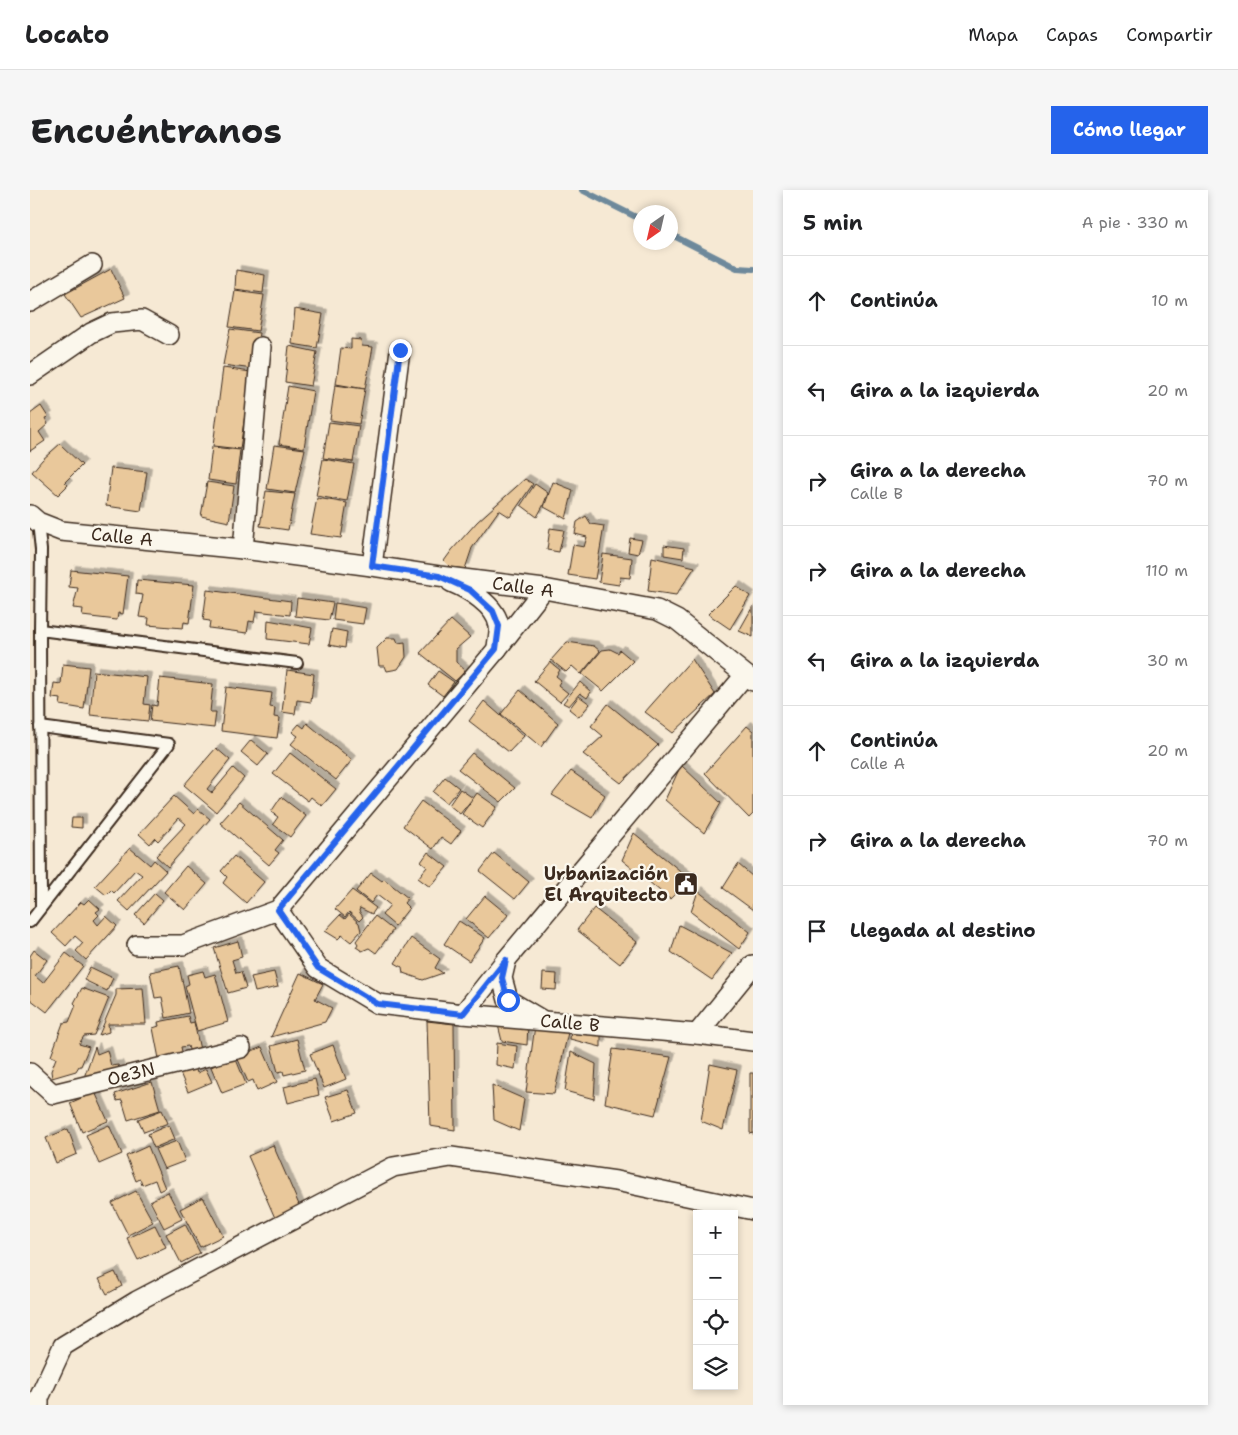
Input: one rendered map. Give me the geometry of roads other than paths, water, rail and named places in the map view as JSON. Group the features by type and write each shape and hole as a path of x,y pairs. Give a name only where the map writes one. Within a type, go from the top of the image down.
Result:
{"street":[{"path":"30,302 92,265"},
{"path":"30,375 91,333 112,323 142,320 169,335"},
{"path":"242,549 261,347"},
{"path":"372,566 400,350"},
{"name":"Calle A","path":"34,519 61,531 242,549 372,566 544,589 657,610 677,620 749,678"},
{"path":"439,576 470,590 493,611 499,626 496,649"},
{"path":"137,946 184,945 278,910 544,589"},
{"path":"463,1014 506,960 749,678"},
{"name":"Calle B","path":"278,910 318,968 378,1004 463,1014 697,1034 753,1041"},
{"path":"506,960 502,978 508,1000 544,1021"},
{"path":"697,1034 753,965"},
{"name":"Oe3N","path":"30,1072 53,1094 240,1048"},
{"path":"39,1405 39,1398 63,1346 137,1301 393,1167 451,1157 616,1181 753,1210"}],"lane":[{"path":"34,519 41,550 41,906"},
{"path":"40,630 297,663"},
{"path":"30,922 169,744 40,727"}],"waterway":[{"path":"582,190 633,216"},
{"path":"678,238 737,268 753,269"}],"place":[{"name":"Urbanización El Arquitecto","path":"686,884"}]}
